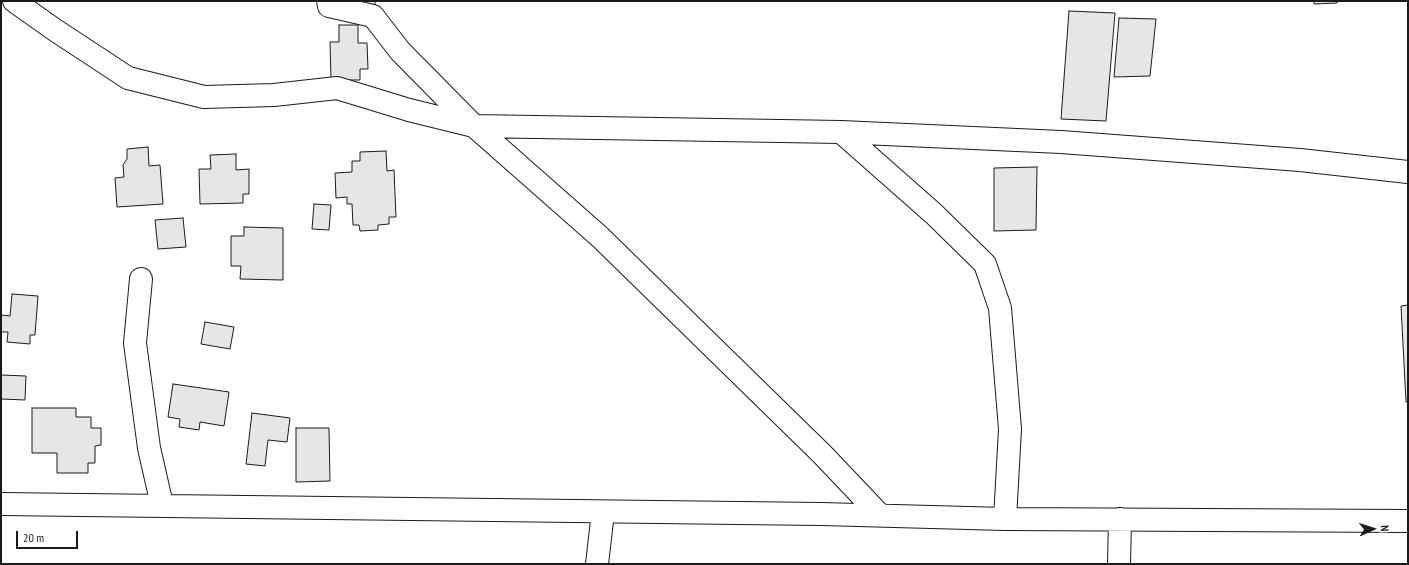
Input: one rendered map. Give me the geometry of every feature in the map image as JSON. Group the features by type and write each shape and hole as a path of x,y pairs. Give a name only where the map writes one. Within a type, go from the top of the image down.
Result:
{"street":[{"path":"14,1 128,78 204,97 274,95 337,88 409,110 474,126 841,132 1061,142 1300,160 1408,172"},
{"path":"328,1 329,6 372,16 400,50 474,126 600,237 822,454 880,514"},
{"path":"841,132 934,214 985,264 1000,308 1010,429 1005,518"},
{"path":"141,279 135,343 149,448 162,505"},
{"path":"1,504 880,514 1005,518 1408,521"},
{"path":"597,564 603,512"},
{"path":"1119,564 1120,519"}],"building":[{"path":"351,1 375,1 375,5"},
{"path":"1314,1 1338,1 1337,3 1314,4"},
{"path":"1069,11 1115,13 1106,121 1061,119"},
{"path":"1119,18 1156,19 1150,76 1114,77"},
{"path":"339,25 358,25 358,43 367,43 368,69 360,69 360,80 331,80 330,42 339,42"},
{"path":"148,147 149,166 160,165 163,204 117,207 115,178 124,177 123,165 127,159 127,149"},
{"path":"386,151 387,171 394,170 396,217 389,217 389,224 378,225 378,230 360,231 359,225 353,225 352,204 347,204 347,197 336,198 335,173 352,172 352,161 360,161 360,152"},
{"path":"236,154 236,170 249,169 249,194 243,194 243,203 200,204 199,169 211,169 210,155"},
{"path":"1037,167 1036,230 994,231 994,168"},
{"path":"314,204 331,205 329,230 312,229"},
{"path":"183,218 186,247 158,249 155,220"},
{"path":"244,227 283,228 283,280 240,279 241,266 231,266 231,236 244,236"},
{"path":"12,294 38,296 35,335 30,335 30,344 7,342 8,332 1,332 1,315 10,316"},
{"path":"1408,305 1408,402 1406,402 1401,306"},
{"path":"205,322 234,327 230,349 201,344"},
{"path":"1,375 26,376 25,400 1,399"},
{"path":"173,384 229,392 224,426 200,422 199,430 179,427 180,419 168,417"},
{"path":"32,408 76,408 76,417 91,417 91,428 101,428 101,445 95,446 95,463 88,463 88,473 57,473 57,453 32,453"},
{"path":"252,413 290,418 287,442 268,440 265,466 246,464"},
{"path":"296,428 329,428 330,481 296,482"}]}
